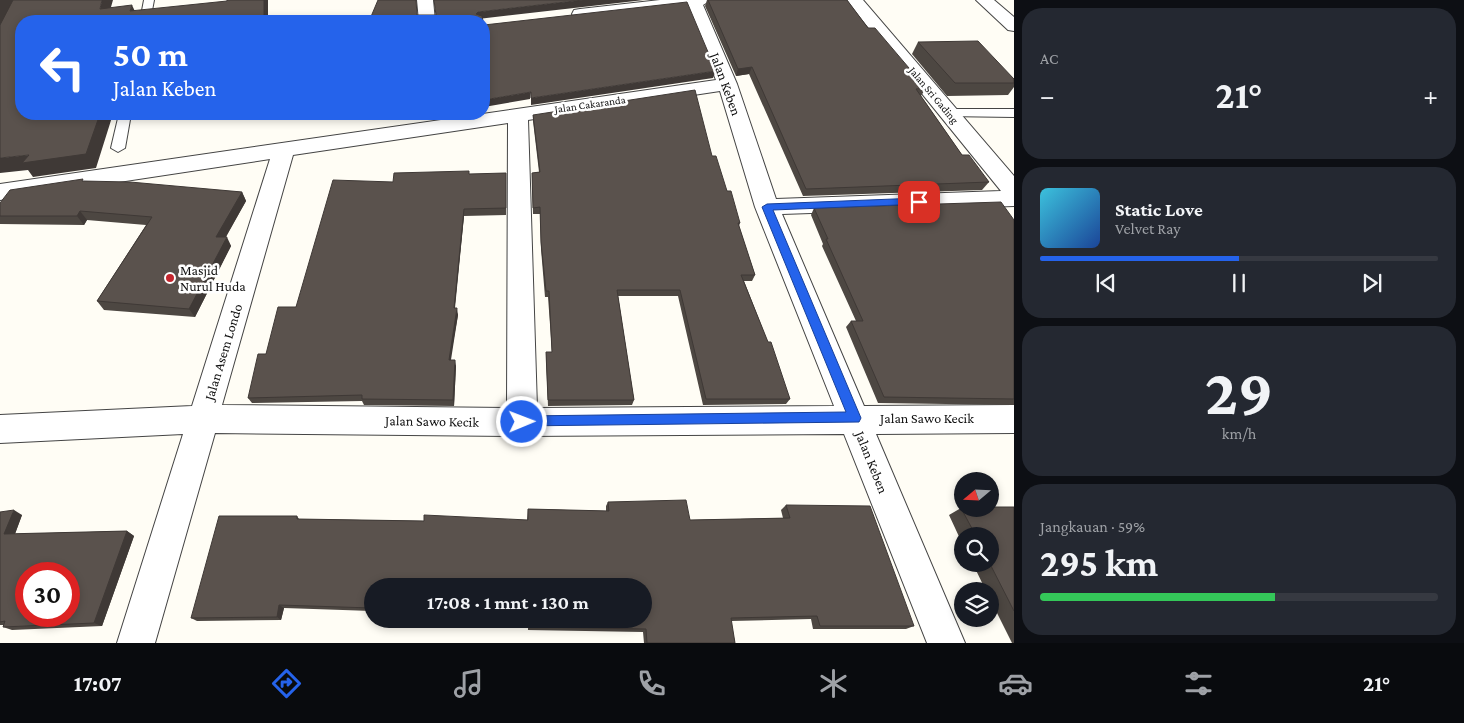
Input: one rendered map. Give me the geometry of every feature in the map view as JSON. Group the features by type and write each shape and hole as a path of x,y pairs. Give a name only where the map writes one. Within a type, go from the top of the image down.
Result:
{"street":[{"path":"425,0 426,15"},
{"path":"560,16 697,0"},
{"name":"Jalan Keben","path":"697,0 727,84 767,207 946,643"},
{"name":"Jalan Sri Gading","path":"854,0 1014,190"},
{"path":"984,0 1014,26"},
{"name":"Jalan Cakaranda","path":"490,117 518,115 727,84"},
{"path":"518,115 522,422"},
{"path":"0,192 284,148 445,120"},
{"name":"Jalan Asem Londo","path":"136,643 284,148"},
{"path":"767,207 1014,198"},
{"name":"Jalan Sawo Kecik","path":"0,429 203,418 522,422 855,418 1014,419"}],"lane":[{"path":"146,15 149,0"},
{"path":"949,113 1014,113"},
{"path":"118,148 125,120"}],"building":[{"path":"13,0 102,0 100,9 132,5 130,11 227,0 264,0 264,15 15,15 15,120 98,120 86,154 22,163 29,155 0,158 0,25"},
{"path":"378,0 416,0 417,15 372,15"},
{"path":"434,0 583,0 478,12 476,14 479,15 436,15"},
{"path":"708,0 847,0 868,28 875,28 926,88 916,89 962,155 969,155 989,182 806,189 752,67 738,69"},
{"path":"687,2 716,71 531,98 531,92 490,99 490,24"},
{"path":"978,41 1014,79 1014,83 955,83 918,42"},
{"path":"695,90 712,156 716,156 727,191 731,191 740,223 738,223 755,275 741,275 768,342 771,342 790,399 706,399 680,290 617,290 634,400 548,400 546,352 552,352 549,291 546,291 540,207 533,208 532,173 540,172 533,115"},
{"path":"469,171 469,174 506,173 506,208 464,209 454,308 457,308 449,360 455,360 453,400 362,399 362,395 248,398 258,354 266,354 278,307 296,307 333,180 393,182 394,173"},
{"path":"83,179 82,181 130,182 242,192 216,237 227,237 189,309 97,301 152,217 80,211 77,216 0,216 0,203 10,190"},
{"path":"1001,202 1014,220 1014,399 884,397 851,321 863,321 814,208"},
{"path":"686,500 690,520 790,518 786,505 870,506 914,626 820,626 817,616 731,618 735,643 647,643 646,629 588,628 652,628 652,578 364,578 364,608 279,605 277,617 191,618 219,516 297,516 297,519 424,521 424,515 528,520 528,509 609,511 608,502"},
{"path":"999,507 1014,507 1014,611 994,572 999,572 999,527 971,527 966,518 999,518"},
{"path":"14,510 4,534 127,531 94,623 80,624 80,562 15,562 15,626 3,627 5,621 0,622 0,512"}],"place":[{"name":"Masjid Nurul Huda","path":"170,278"}],"route":[{"path":"522,422 855,418 767,207 919,202"}]}
